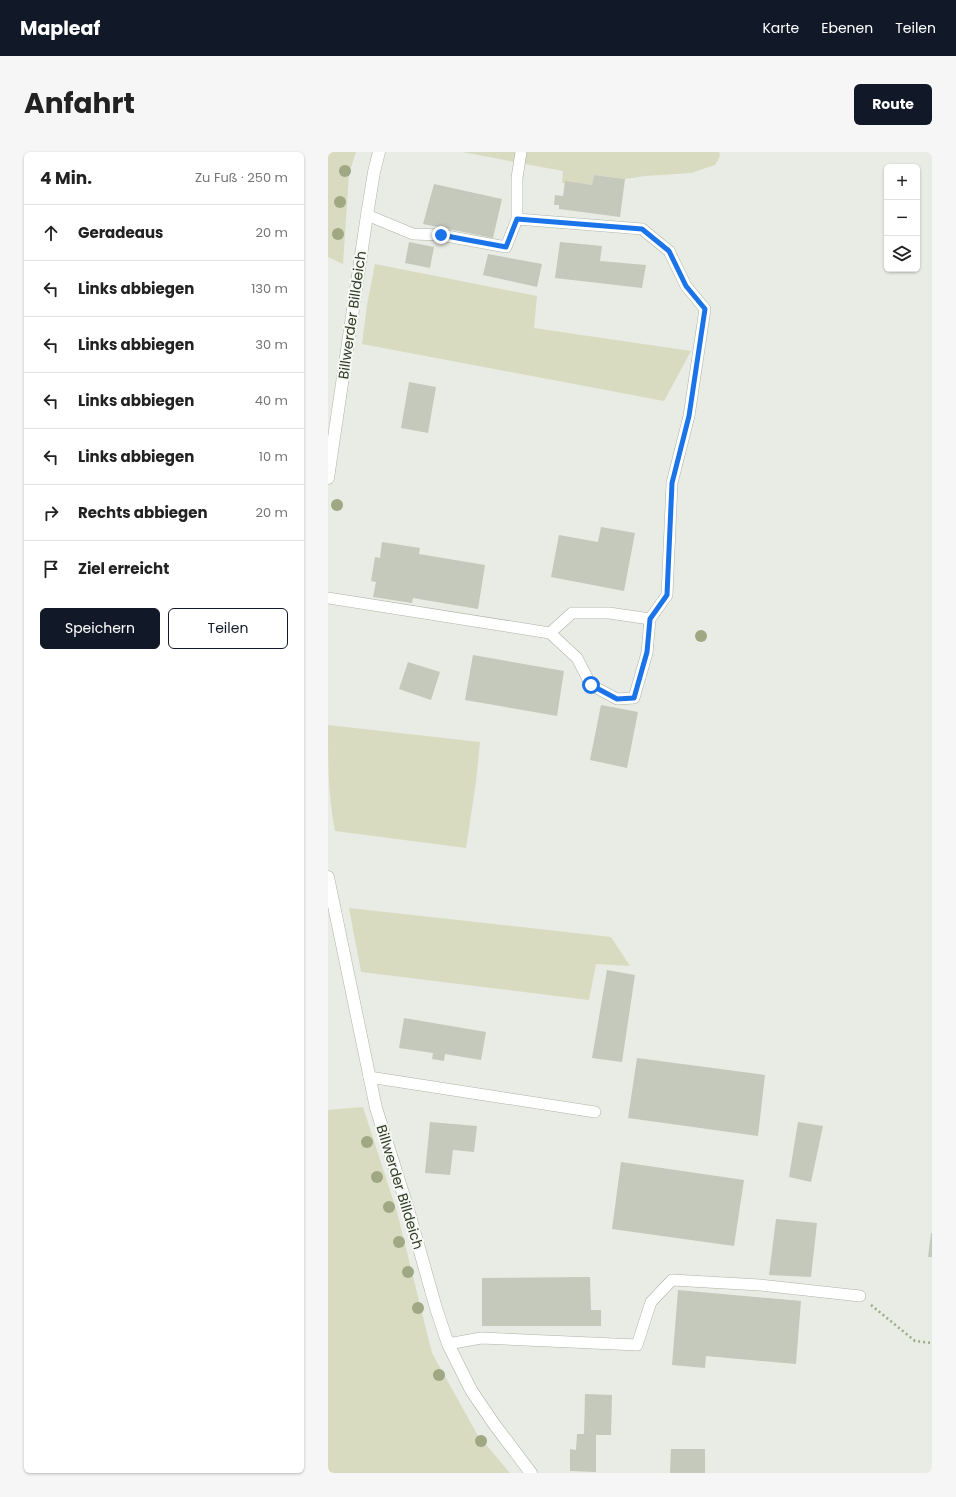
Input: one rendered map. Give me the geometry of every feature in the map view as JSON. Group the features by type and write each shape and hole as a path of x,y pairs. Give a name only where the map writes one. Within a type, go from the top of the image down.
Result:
{"street":[{"name":"Billwerder Billdeich","path":"328,478 367,215 379,152"},
{"name":"Billwerder Billdeich","path":"328,877 376,1108 448,1344 471,1390 494,1424 531,1473"}],"lane":[{"path":"367,215 413,234 441,235 506,247 517,219 517,178 521,152"},
{"path":"328,598 550,633 577,658 591,685 617,699 634,698 647,652 650,619 667,595 672,483 689,416 705,309 686,286 669,251 642,229 517,219"},
{"path":"550,633 572,612 609,612 650,619"},
{"path":"369,1077 595,1112"},
{"path":"448,1344 481,1338 637,1346 651,1302 672,1280 760,1285 860,1296"}],"path":[{"path":"860,1296 914,1340 932,1343"}],"green space":[{"path":"328,152 356,152 349,174 343,264 328,257"},
{"path":"462,152 719,152 720,156 715,165 691,173 625,179 594,175 592,185 562,183 563,171"},
{"path":"375,264 537,296 534,328 691,351 664,401 362,344 367,305"},
{"path":"328,725 480,742 476,782 466,848 335,831 328,765"},
{"path":"349,908 611,937 630,966 596,964 589,1000 361,972"},
{"path":"363,1107 397,1212 432,1353 477,1434 510,1473 328,1473 328,1110"}],"building":[{"path":"594,175 625,179 620,217 559,209 559,205 554,205 555,195 563,196 565,181 592,185"},
{"path":"434,184 502,199 493,238 423,224"},
{"path":"409,242 434,247 430,268 405,263"},
{"path":"560,242 602,246 600,261 646,265 642,288 555,278"},
{"path":"488,254 542,264 537,287 483,275"},
{"path":"409,382 436,387 428,433 401,428"},
{"path":"601,527 635,533 624,591 551,577 559,535 598,542"},
{"path":"382,542 420,548 419,554 485,565 478,609 413,598 412,603 373,597 376,582 371,581 375,557 380,558"},
{"path":"473,655 564,671 557,716 465,700"},
{"path":"408,662 440,672 431,700 399,689"},
{"path":"601,705 638,712 627,768 590,760"},
{"path":"607,970 635,975 622,1062 592,1058"},
{"path":"404,1018 486,1032 481,1060 445,1054 444,1061 432,1059 433,1053 399,1048"},
{"path":"637,1058 765,1075 758,1136 628,1118"},
{"path":"430,1122 477,1126 474,1152 453,1150 450,1175 425,1173"},
{"path":"798,1122 823,1126 811,1182 789,1177"},
{"path":"621,1162 744,1180 734,1246 612,1229"},
{"path":"776,1219 817,1223 811,1277 769,1275"},
{"path":"931,1233 932,1257 928,1257"},
{"path":"590,1277 591,1310 601,1310 601,1326 482,1326 482,1278"},
{"path":"678,1290 801,1301 796,1364 706,1356 705,1368 672,1365"},
{"path":"585,1394 612,1395 611,1435 596,1435 596,1472 570,1471 570,1449 576,1450 577,1434 584,1434"},
{"path":"671,1449 705,1449 705,1473 670,1473"}],"route":[{"path":"441,235 506,247 517,219 642,229 669,251 686,286 705,309 689,416 672,483 667,595 650,619 647,652 634,698 617,699 591,685"}]}
